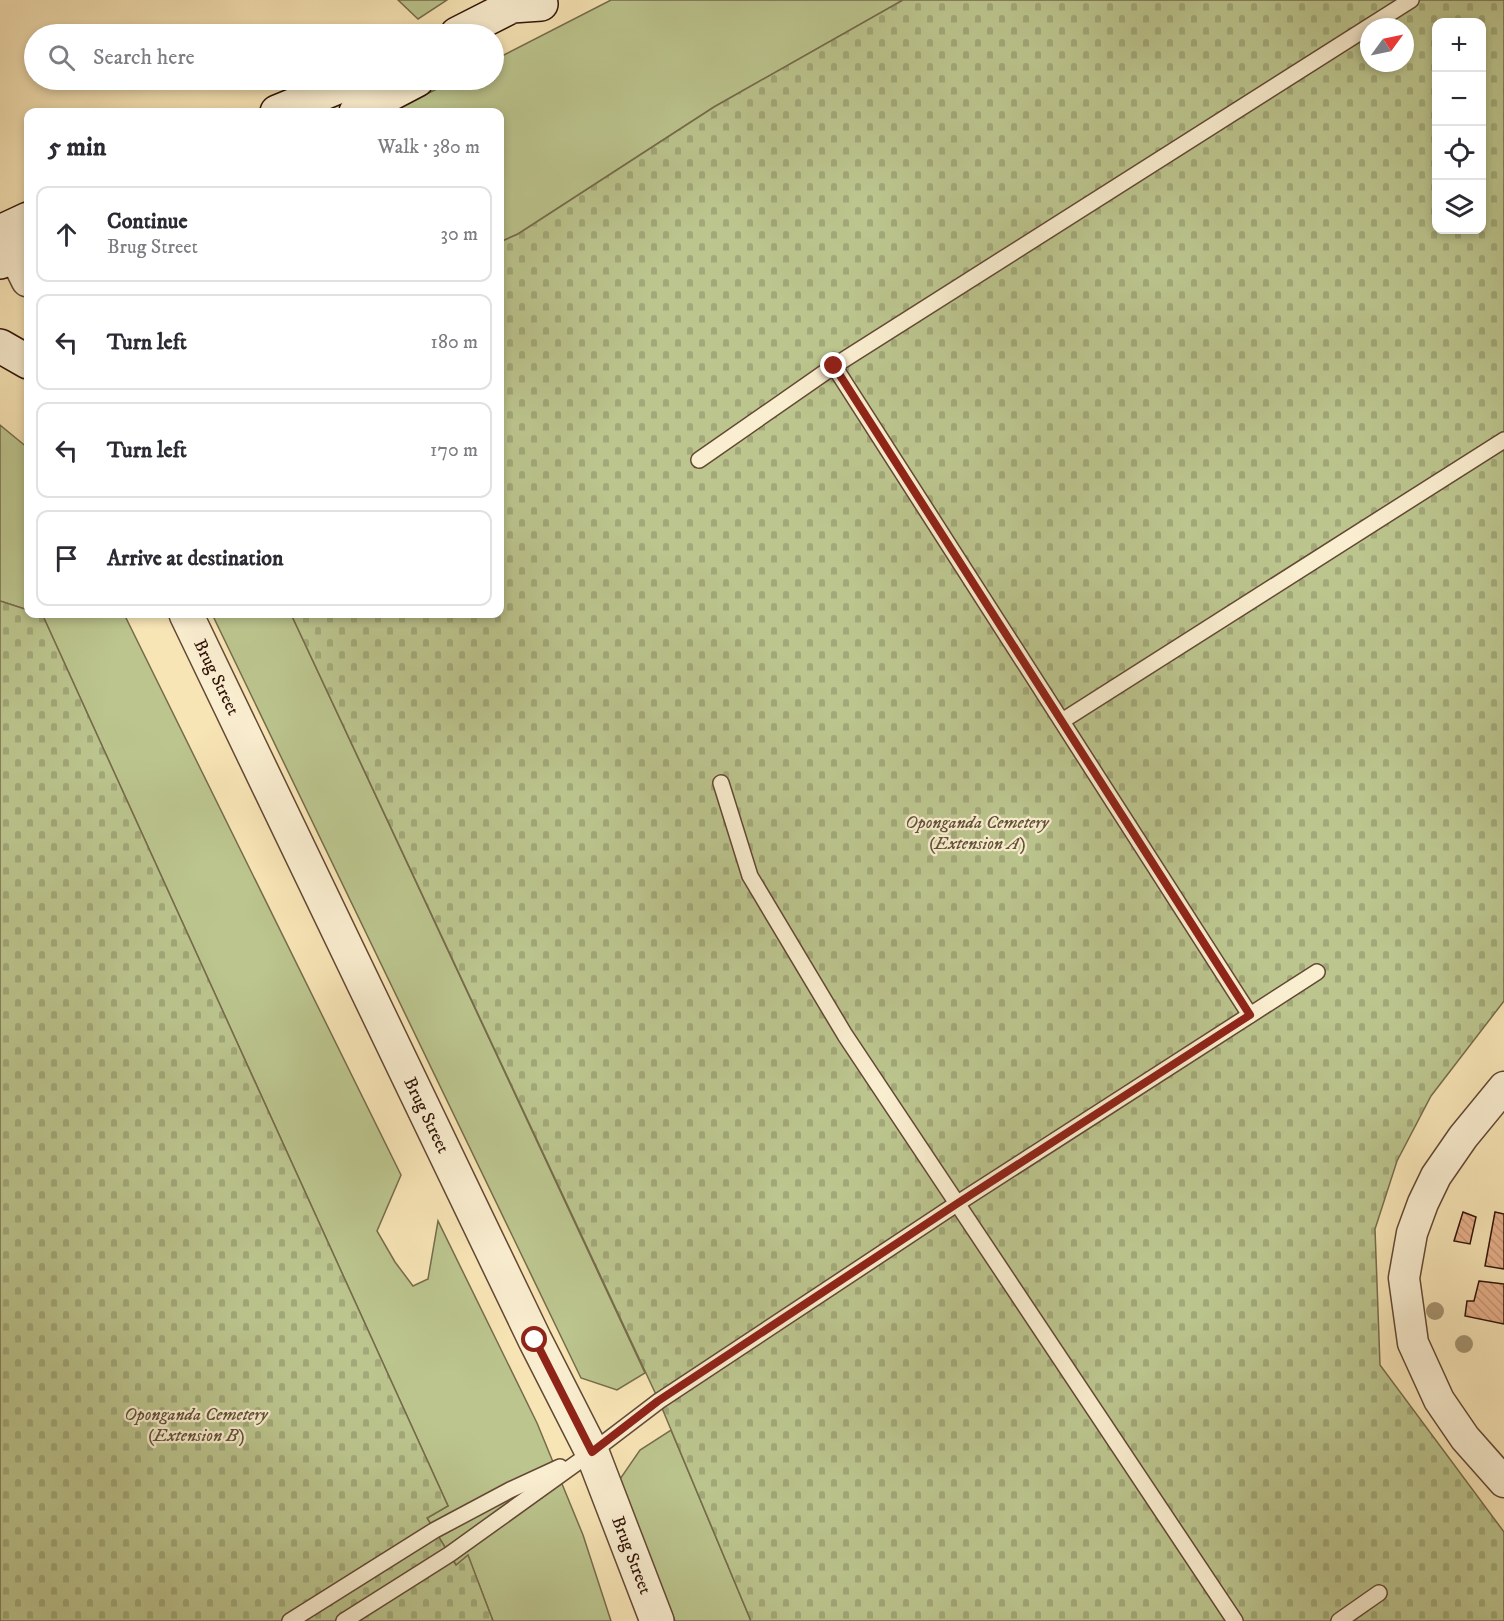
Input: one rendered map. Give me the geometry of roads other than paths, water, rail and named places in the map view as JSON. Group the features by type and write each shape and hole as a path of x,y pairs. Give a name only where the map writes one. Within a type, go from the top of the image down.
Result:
{"street":[{"path":"476,24 512,6 544,2"},
{"path":"504,35 521,26 544,2"},
{"path":"287,108 331,90"},
{"path":"364,108 398,90"},
{"path":"0,346 24,360"},
{"name":"Brug Street","path":"188,618 535,1340 592,1452 657,1621"},
{"path":"1504,1087 1462,1137 1436,1176 1412,1233 1404,1278 1413,1343 1439,1400 1465,1438 1504,1482"}],"lane":[{"path":"699,460 834,366 1412,0"},
{"path":"834,366 1250,1015"},
{"path":"1062,722 1504,440"},
{"path":"721,783 750,876 845,1035 1235,1621"},
{"path":"344,1621 450,1554 592,1452 658,1401 958,1203 1317,972"},
{"path":"290,1621 435,1530 510,1490 592,1452"},
{"path":"1339,1621 1379,1593"}],"park label":[{"name":"Oponganda Cemetery (Extension A)","path":"977,832"},
{"name":"Oponganda Cemetery (Extension B)","path":"196,1424"}]}
